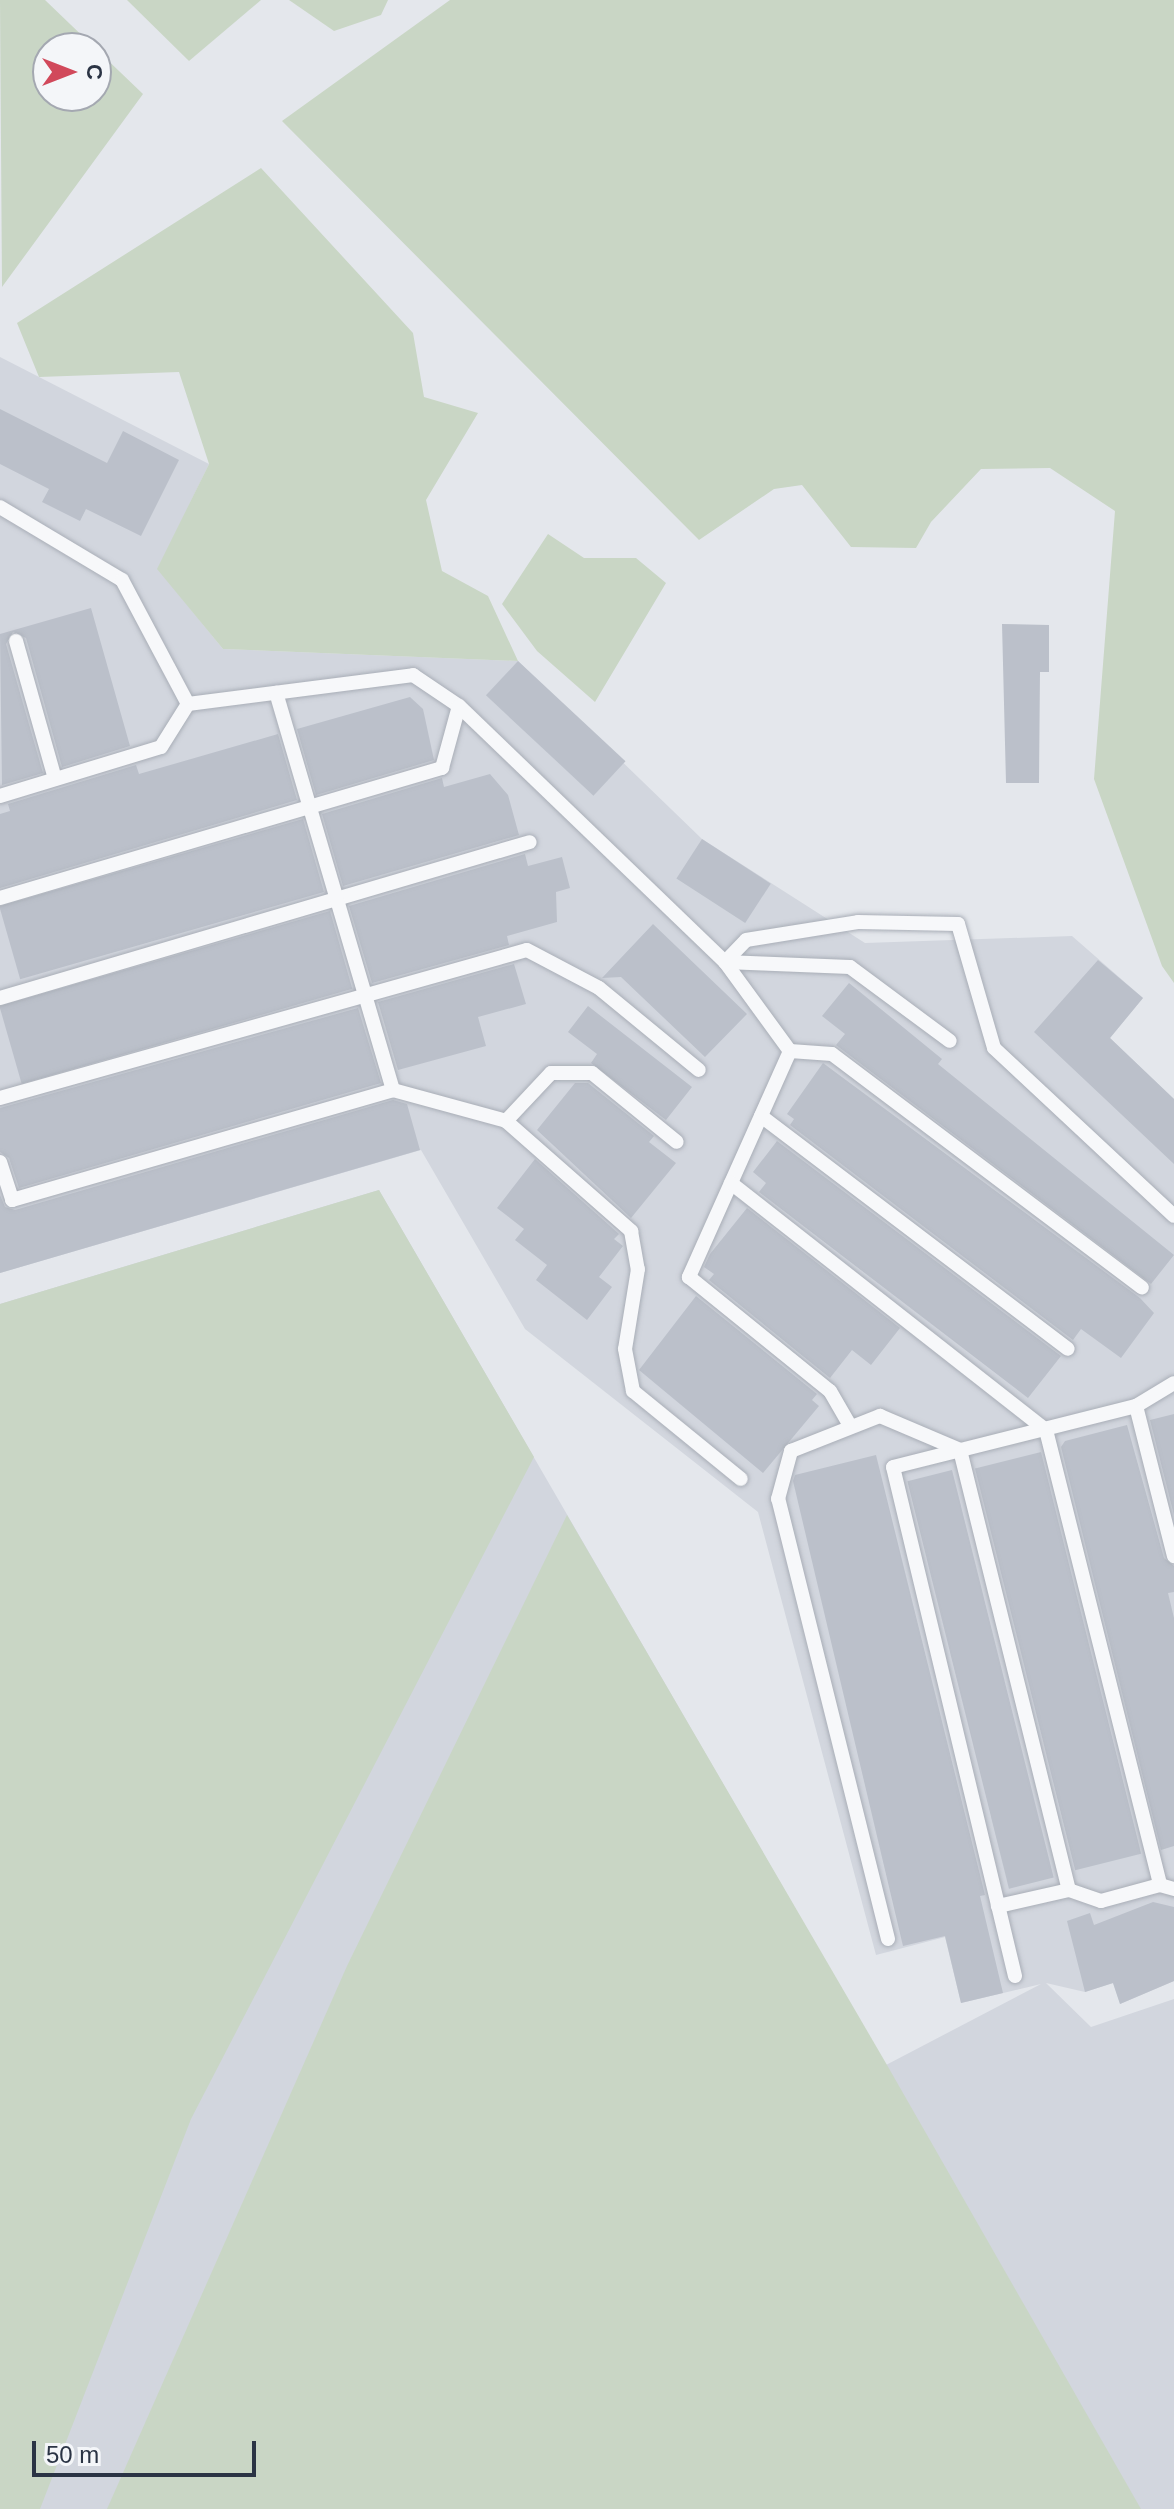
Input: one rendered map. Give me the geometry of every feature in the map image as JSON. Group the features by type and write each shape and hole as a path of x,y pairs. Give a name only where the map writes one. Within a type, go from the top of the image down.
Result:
{"lane":[{"path":"0,507 122,580 188,704"},
{"path":"16,641 55,779"},
{"path":"188,704 413,675 459,706 725,962 790,1051 832,1054 1142,1288"},
{"path":"276,693 393,1090"},
{"path":"0,796 161,747 188,704"},
{"path":"0,898 442,768 459,706"},
{"path":"0,998 530,842"},
{"path":"725,962 746,940 858,922 958,924 994,1048 1174,1216"},
{"path":"0,1098 527,950 599,988 699,1070"},
{"path":"725,962 850,967 950,1041"},
{"path":"790,1051 689,1277 830,1391 850,1425"},
{"path":"506,1121 551,1073 592,1073 677,1142"},
{"path":"0,1162 12,1200 393,1090 506,1121 631,1231 638,1269 625,1349 633,1391 741,1479"},
{"path":"761,1116 1068,1349"},
{"path":"731,1183 1046,1430 1167,1887 1101,1901 1069,1890 998,1906"},
{"path":"1015,1976 893,1467 1136,1406 1174,1383"},
{"path":"1136,1406 1174,1556"},
{"path":"888,1939 778,1499 791,1451 850,1425 880,1416 960,1450"},
{"path":"960,1450 1069,1890"}],"shaded area":[{"path":"0,357 209,464 158,569 223,649 518,661 702,839 865,943 1072,936 1143,998 1110,1038 1174,1099 1174,1981 1120,2004 1113,1983 1085,1992 1046,1983 1091,2027 1174,1999 1174,2509 0,2509 0,1304 379,1190 886,2065 1041,1984 961,2003 945,1937 876,1955 758,1512 525,1329 421,1150 0,1273"}],"green space":[{"path":"0,0 45,0 78,32 32,32 32,112 112,112 112,64 143,94 2,287"},
{"path":"127,0 261,0 189,61"},
{"path":"289,0 388,0 381,15 334,31"},
{"path":"450,0 1174,0 1174,983 1162,966 1094,779 1115,511 1050,468 981,469 931,522 916,548 851,547 802,485 774,489 699,540 282,121"},
{"path":"261,168 413,333 424,397 478,413 426,500 442,571 488,596 518,661 223,649 157,569 209,464 179,372 39,377 17,323"},
{"path":"548,534 584,558 636,558 666,583 595,702 537,651 502,604"},
{"path":"379,1190 534,1457 191,2119 40,2509 0,2509 0,1304"},
{"path":"567,1515 1141,2509 107,2509 347,1966"}],"building":[{"path":"0,409 107,463 123,431 179,460 141,536 86,509 80,521 42,502 49,489 0,464"},
{"path":"91,608 130,746 62,767 26,638 13,632 6,644 43,773 2,785 0,634"},
{"path":"1002,624 1049,625 1049,672 1040,672 1039,783 1006,783"},
{"path":"518,661 626,761 593,796 486,695"},
{"path":"410,697 423,709 434,760 316,795 297,729"},
{"path":"278,734 297,800 0,888 0,814 10,811 8,804 136,765 139,774"},
{"path":"490,774 508,795 519,835 343,886 322,814 442,778 444,787"},
{"path":"303,819 324,892 20,979 0,906"},
{"path":"702,839 771,884 745,923 676,878"},
{"path":"525,854 528,866 562,857 570,888 556,892 557,922 507,936 509,945 372,983 349,906"},
{"path":"330,911 352,989 22,1084 0,1006"},
{"path":"653,924 747,1014 705,1057 621,977 602,978"},
{"path":"1098,960 1143,998 1110,1038 1174,1099 1174,1164 1034,1032"},
{"path":"514,964 526,1004 478,1017 486,1046 398,1070 378,1002"},
{"path":"849,983 942,1059 938,1064 1174,1255 1151,1284 836,1045 845,1034 822,1016"},
{"path":"588,1006 692,1087 666,1120 591,1063 597,1054 568,1032"},
{"path":"358,1008 381,1083 19,1188 9,1158 0,1152 0,1108"},
{"path":"823,1063 1140,1298 1154,1313 1121,1358 1081,1329 1073,1340 790,1125 794,1119 787,1114"},
{"path":"575,1083 588,1083 654,1136 649,1142 676,1163 631,1218 537,1130"},
{"path":"393,1100 407,1104 420,1150 0,1273 0,1195 5,1207 15,1210"},
{"path":"777,1141 1061,1356 1028,1398 759,1192 766,1183 753,1172"},
{"path":"535,1159 619,1234 614,1239 623,1246 599,1277 612,1287 587,1320 536,1280 547,1265 515,1240 524,1229 497,1208"},
{"path":"747,1208 900,1328 871,1365 852,1350 830,1378 709,1280 714,1274 704,1267 710,1254"},
{"path":"696,1296 817,1394 812,1400 819,1406 763,1473 639,1370"},
{"path":"1174,1414 1174,1515 1150,1420"},
{"path":"1127,1425 1164,1558 1174,1566 1174,1592 1168,1593 1174,1618 1174,1846 1161,1850 1061,1447 1065,1441"},
{"path":"1041,1452 1141,1854 1075,1870 975,1468"},
{"path":"876,1455 985,1895 980,1896 1003,1993 961,2003 945,1936 903,1946 793,1481 795,1475"},
{"path":"952,1470 1054,1878 1009,1889 907,1481"},
{"path":"1153,1902 1174,1907 1174,1981 1120,2004 1113,1983 1085,1992 1067,1921 1090,1913 1094,1925"}]}
